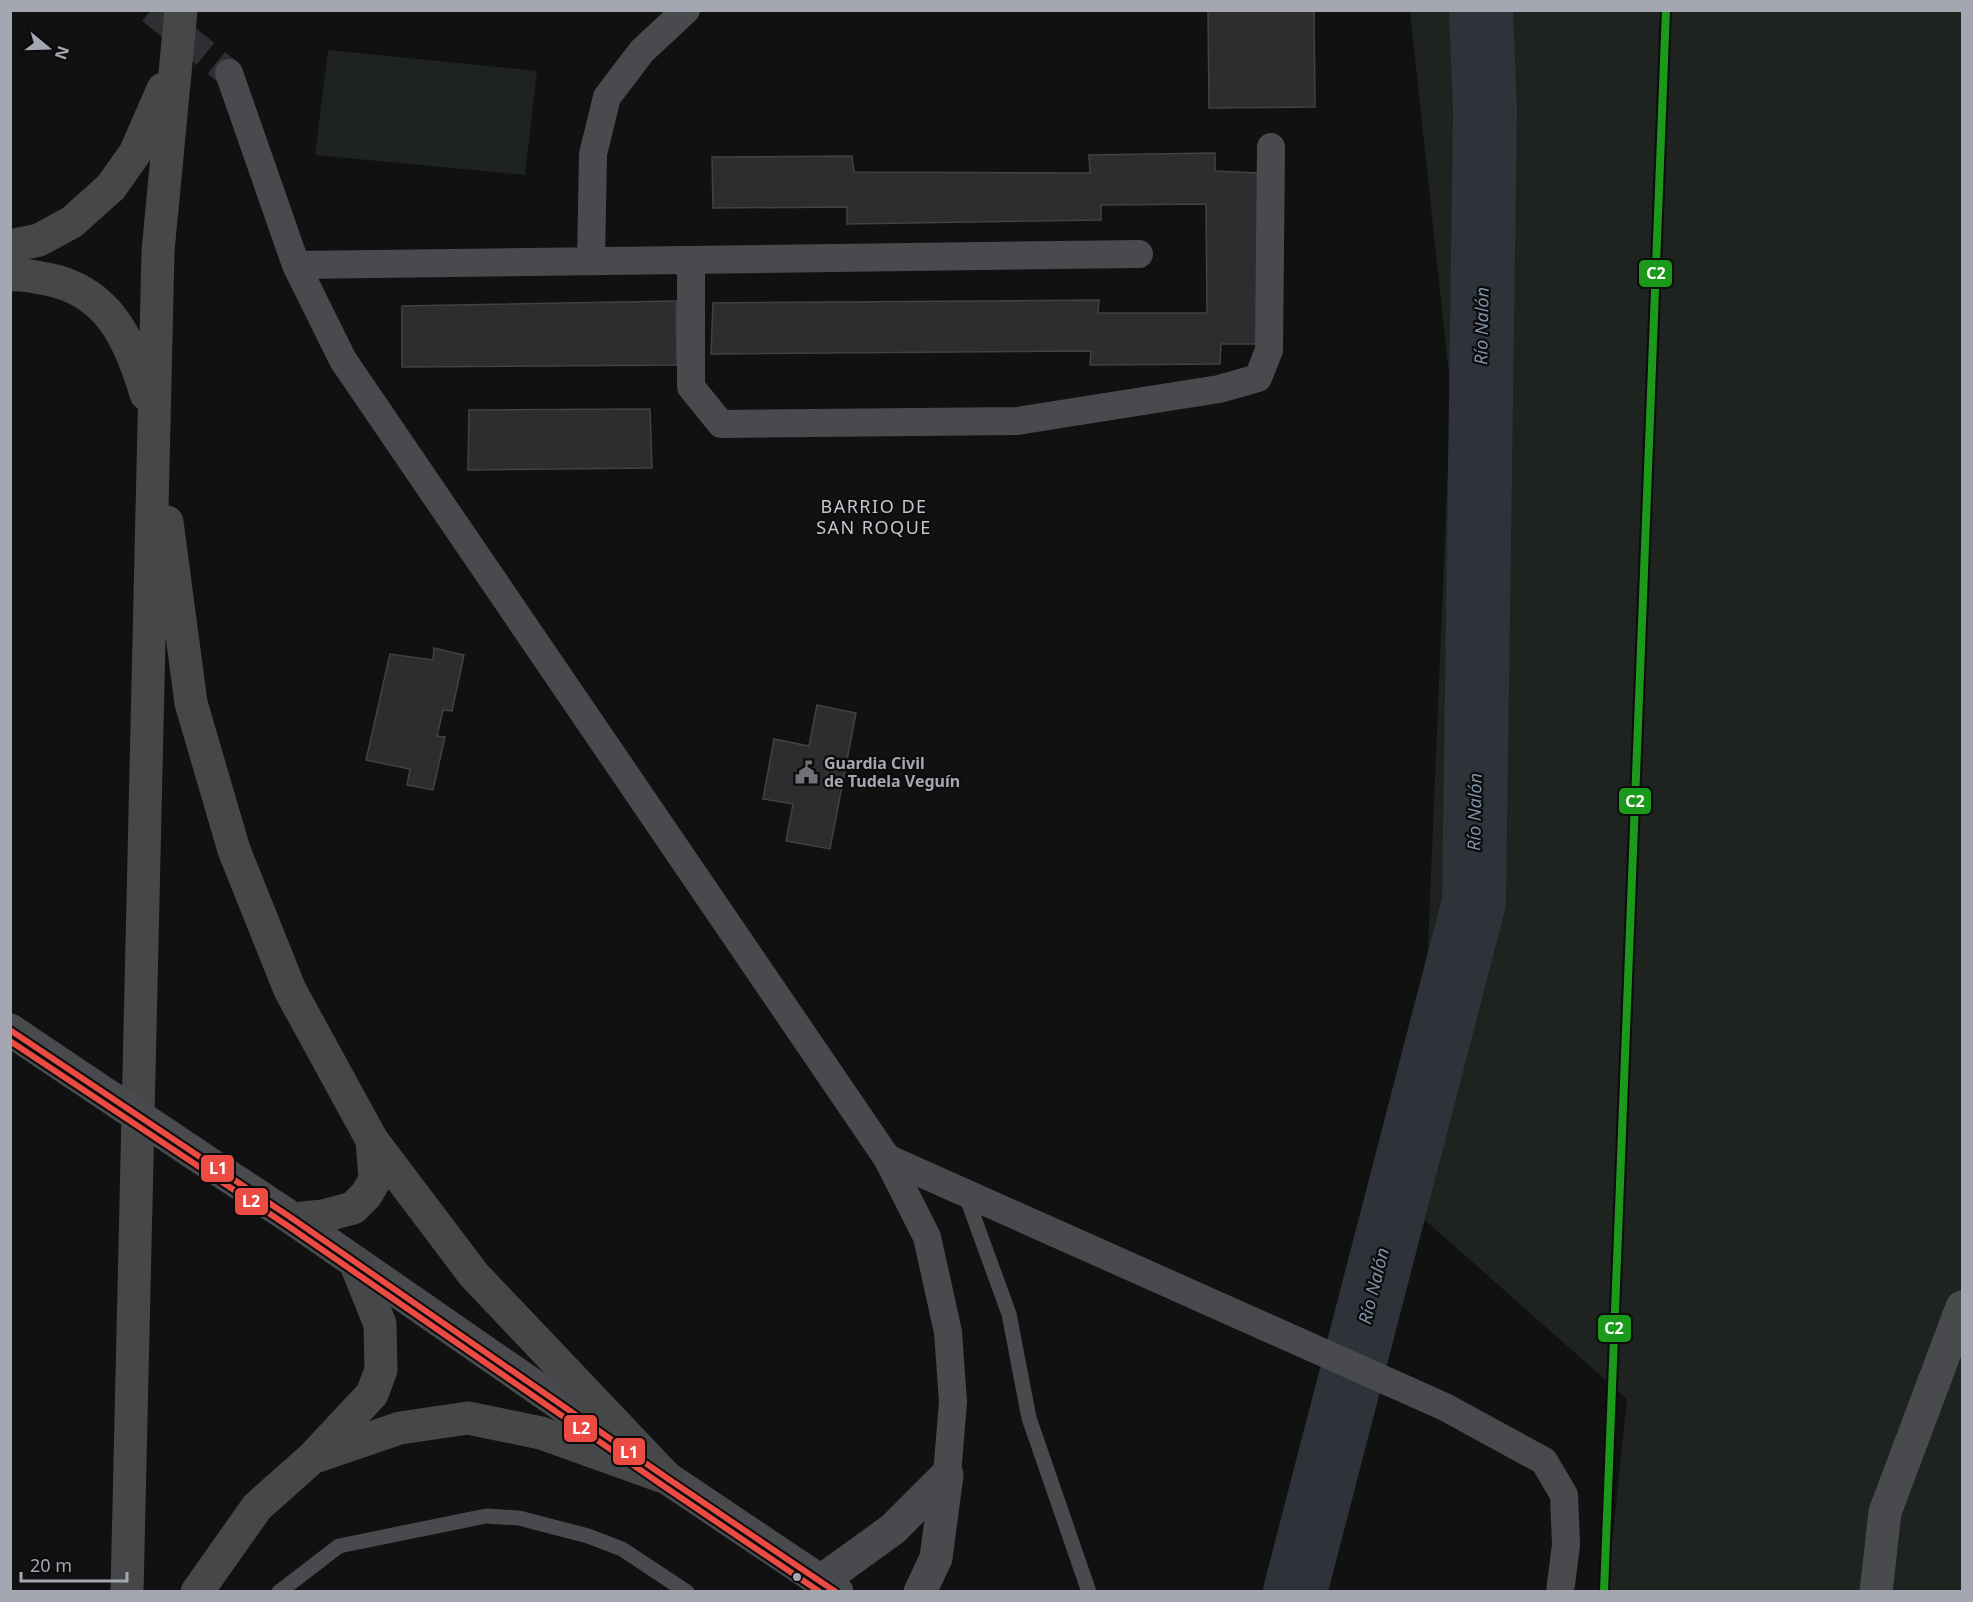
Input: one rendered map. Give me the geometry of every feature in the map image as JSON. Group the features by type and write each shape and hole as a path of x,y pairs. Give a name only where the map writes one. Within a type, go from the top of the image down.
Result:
{"main road":[{"path":"127,1592 153,418 159,251 174,62 181,10"},
{"path":"10,246 39,240 72,222 111,187 135,153 174,62"},
{"path":"10,275 21,274 62,282 95,300 108,312 135,358 153,418 191,703 234,850 290,990 372,1140 474,1275 667,1478"},
{"path":"293,1219 323,1216 353,1208 366,1195 375,1180 372,1140"},
{"path":"197,1592 257,1507 312,1458 372,1394 381,1370 380,1324 355,1262"},
{"path":"312,1458 400,1428 468,1418 541,1433 667,1478"}],"street":[{"path":"591,261 593,154 607,97 642,51 686,10"},
{"path":"229,73 296,265 343,360 887,1158 927,1237 948,1332 953,1402 947,1475 936,1558 920,1592"},
{"path":"691,260 691,387 721,424 1017,421 1219,389 1258,378 1269,350 1271,147"},
{"path":"296,265 1139,254"},
{"path":"10,1030 293,1219 667,1478 829,1586 893,1529 947,1475"},
{"path":"887,1158 1444,1407 1544,1461 1564,1496 1566,1545 1560,1592"},
{"path":"1876,1592 1885,1512 1962,1307"}],"lane":[{"path":"965,1193 1009,1314 1029,1418 1089,1592"},
{"path":"279,1592 339,1546 486,1516 519,1518 588,1536 622,1549 687,1592"}],"shaded area":[{"path":"1410,11 1962,11 1962,1591 1607,1591 1627,1399 1417,1213 1451,393"},
{"path":"328,50 537,71 525,175 315,155"}],"building":[{"path":"1208,10 1314,10 1315,107 1209,108"},
{"path":"1215,153 1215,171 1258,173 1260,344 1221,344 1220,364 1090,365 1091,351 711,354 713,303 1099,300 1098,313 1207,313 1206,204 1101,205 1101,220 847,224 847,207 713,208 712,157 852,156 854,172 1090,173 1089,155"},
{"path":"676,301 677,365 402,367 402,306"},
{"path":"650,409 652,468 468,470 469,410"},
{"path":"434,648 464,655 452,711 443,710 437,736 445,737 433,790 407,785 410,769 366,760 390,654 433,660"},
{"name":"Guardia Civil de Tudela Veguín","path":"817,705 856,713 830,849 786,841 793,804 763,799 774,739 809,746"}],"waterway":[{"name":"Río Nalón","path":"1295,1592 1474,902 1485,111 1481,10"}],"tunnel":[{"path":"151,10 229,73"}],"transit line":[{"name":"C2","path":"1604,1592 1666,10"},
{"name":"L1","path":"10,1030 293,1219 836,1592"},
{"name":"L2","path":"10,1041 288,1226 820,1592"}],"place":[{"name":"Guardia Civil de Tudela Veguín","path":"806,772"}],"district":[{"name":"BARRIO DE SAN ROQUE","path":"874,517"}]}
